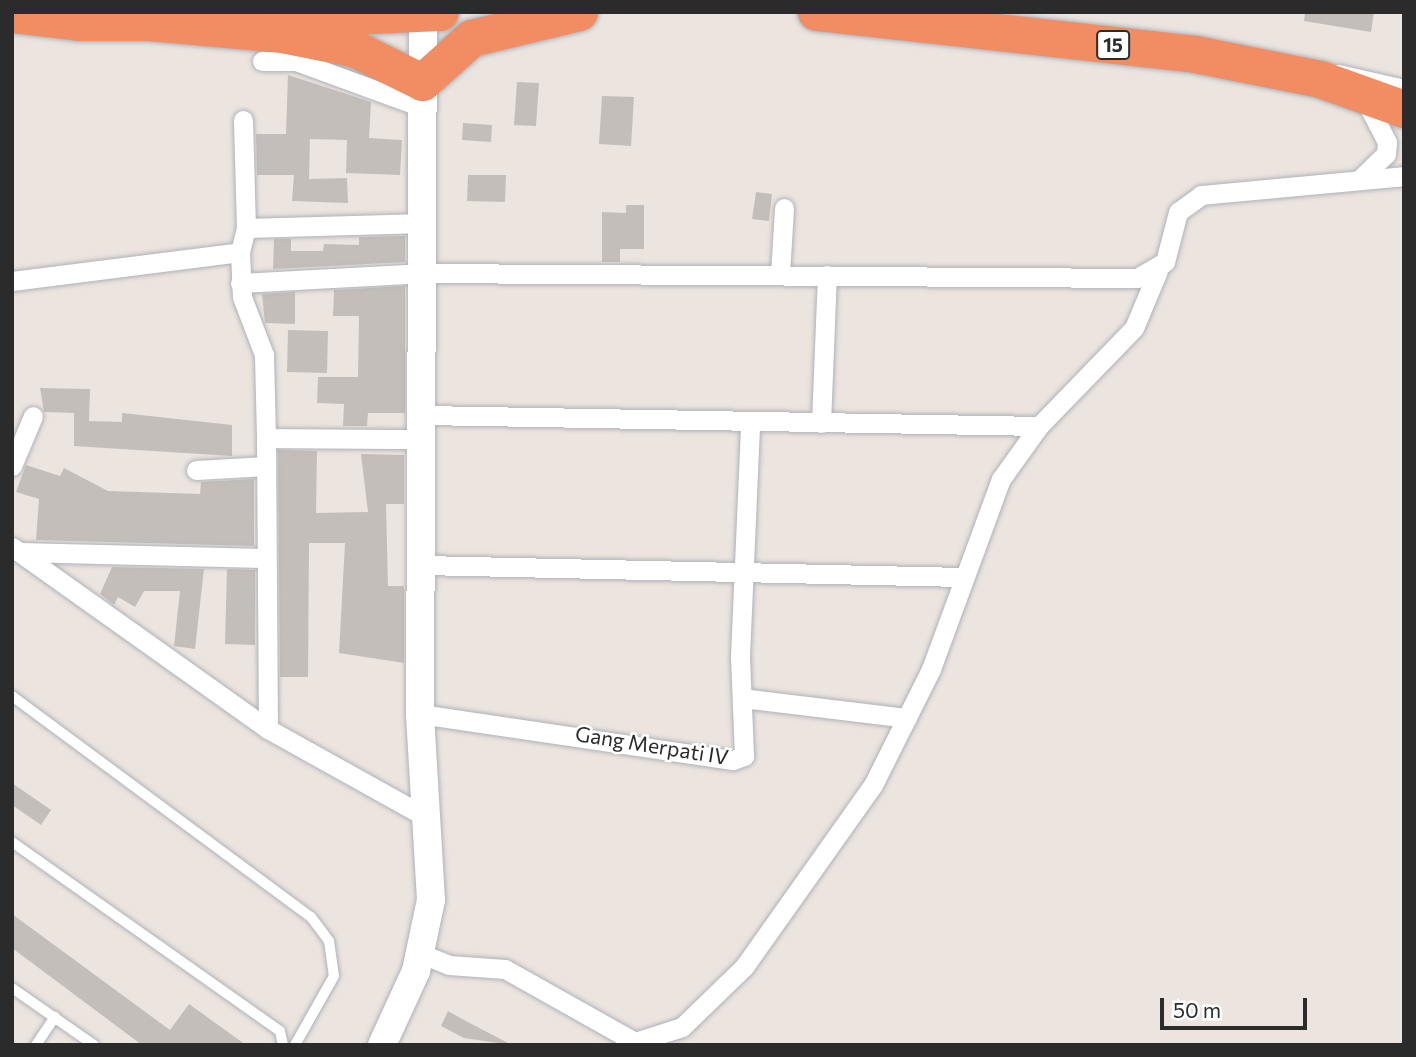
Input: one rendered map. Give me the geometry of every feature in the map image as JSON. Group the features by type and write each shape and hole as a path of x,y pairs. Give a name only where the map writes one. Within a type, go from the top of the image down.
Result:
{"highway":[{"path":"149,22 440,12"},
{"path":"12,14 149,22 353,48 422,94 471,38 579,12"},
{"name":"15","path":"816,12 1195,54 1320,79 1404,109"}],"main road":[{"path":"389,1042 422,954 431,900 420,714 425,273 423,12"}],"street":[{"path":"262,61 296,61 422,94"},
{"path":"1320,79 1357,74 1404,89"},
{"path":"1361,178 1386,154 1387,142 1362,95"},
{"path":"243,120 246,228 240,252 240,283 262,346 266,438 264,558 268,729"},
{"path":"422,954 449,965 505,969 619,1037 635,1042 667,1037 744,967 873,785 907,718 1001,479 1039,426 1134,328 1158,271 1178,212 1201,195 1404,176"},
{"path":"780,274 783,208"},
{"path":"246,228 424,223"},
{"path":"12,281 240,252"},
{"path":"240,283 425,273 1137,278 1158,271"},
{"path":"821,423 827,275"},
{"path":"12,466 33,416"},
{"path":"266,438 423,427 750,423 1039,426"},
{"name":"Gang Merpati IV","path":"420,714 733,760 745,751 742,698 743,573 750,423"},
{"path":"196,470 266,466"},
{"path":"15,550 264,558"},
{"path":"15,550 268,729 428,818"},
{"path":"422,565 963,577"},
{"path":"742,698 907,718"}],"lane":[{"path":"12,696 312,917 329,941 334,976 295,1045"},
{"path":"12,842 280,1031 282,1045"},
{"path":"12,988 94,1045"},
{"path":"36,1045 55,1017"}],"building":[{"path":"1305,12 1374,12 1371,32 1304,21"},
{"path":"288,75 371,102 369,138 402,140 400,175 346,173 347,140 310,139 309,179 347,178 348,203 292,201 294,175 257,175 256,134 286,134"},
{"path":"517,82 539,83 536,126 514,125"},
{"path":"602,96 634,97 631,146 599,144"},
{"path":"463,123 492,125 491,142 462,140"},
{"path":"468,175 506,175 505,202 467,201"},
{"path":"756,192 772,194 769,221 752,219"},
{"path":"626,205 644,205 644,249 620,249 620,262 602,262 602,212 626,213"},
{"path":"405,236 405,262 273,269 274,239 291,239 291,251 323,251 324,244 359,245 359,237"},
{"path":"405,286 405,413 368,413 367,426 343,426 344,404 317,403 318,377 358,377 359,316 333,316 334,290"},
{"path":"295,292 295,324 265,323 262,294"},
{"path":"288,330 328,331 327,373 287,372"},
{"path":"40,388 90,389 89,421 122,422 122,413 232,425 232,456 74,446 74,413 44,412"},
{"path":"278,450 317,451 316,513 368,512 361,454 404,455 404,504 386,504 388,586 404,586 404,663 339,653 345,543 309,543 308,677 280,677"},
{"path":"26,465 60,476 64,468 108,491 200,494 201,482 254,479 254,546 36,540 39,499 16,492"},
{"path":"112,567 204,569 195,649 174,646 180,591 144,591 135,607 118,597 114,605 100,594"},
{"path":"227,569 255,570 255,645 225,644"},
{"path":"12,783 51,810 41,825 12,805"},
{"path":"12,914 170,1030 189,1004 246,1045 142,1045 12,948"},
{"path":"448,1011 512,1045 464,1038 441,1026"}]}
